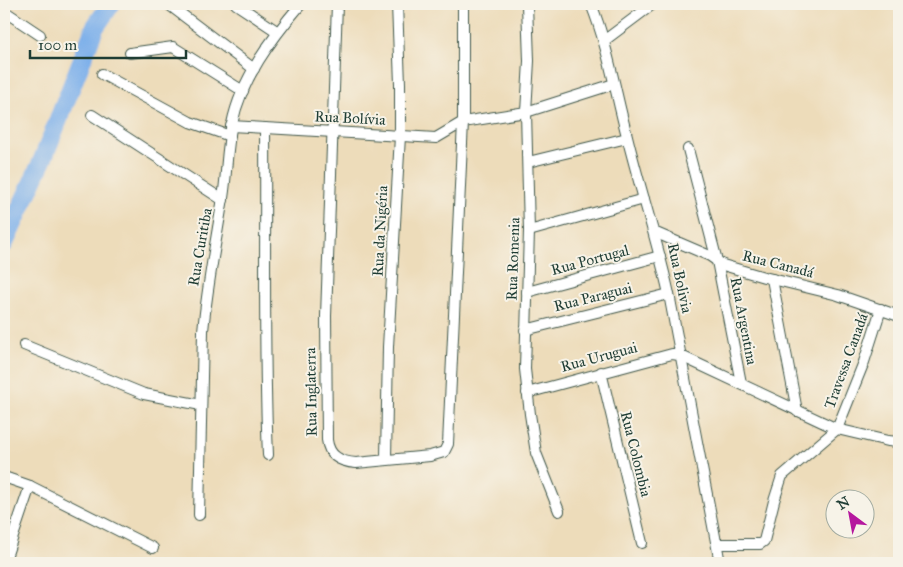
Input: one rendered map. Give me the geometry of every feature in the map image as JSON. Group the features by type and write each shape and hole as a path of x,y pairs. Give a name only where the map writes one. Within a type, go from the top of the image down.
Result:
{"street":[{"path":"168,4 254,69"},
{"path":"236,4 278,32"},
{"name":"Rua Curitiba","path":"199,515 201,352 205,302 223,200 231,131 243,91 254,69 278,32 301,4"},
{"name":"Rua Inglaterra","path":"337,4 325,350 327,446 334,457 356,463 430,456 444,452 448,444 463,122 463,4"},
{"name":"Rua da Nigéria","path":"386,459 388,347 400,136 397,4"},
{"name":"Rua Romenia","path":"527,4 529,61 526,112 529,231 524,357 527,393 536,452 560,511"},
{"name":"Rua Bolivia","path":"591,4 605,40 627,138 654,232 669,294 679,355 720,563"},
{"path":"605,40 654,4"},
{"path":"4,11 40,35"},
{"path":"130,53 173,47 243,91"},
{"name":"Rua Bolívia","path":"102,74 190,122 231,131 265,128 436,138 463,122"},
{"path":"463,122 526,112 614,84"},
{"path":"92,115 223,200"},
{"path":"265,128 265,383 268,455"},
{"path":"528,162 627,138"},
{"name":"Rua Argentina","path":"688,149 717,261 741,383"},
{"path":"529,231 644,199"},
{"name":"Rua Canadá","path":"654,232 710,256 723,265 838,295 899,316"},
{"name":"Rua Portugal","path":"527,292 660,256"},
{"path":"772,279 797,411"},
{"name":"Rua Paraguai","path":"525,330 669,294"},
{"name":"Travessa Canadá","path":"717,544 760,544 764,541 782,476 837,429 864,362 881,309"},
{"path":"24,345 144,394 201,405"},
{"name":"Rua Uruguai","path":"527,393 667,354 679,355"},
{"path":"679,355 837,429 899,442"},
{"name":"Rua Colombia","path":"601,372 642,543"},
{"path":"4,477 30,486 153,548"},
{"path":"4,563 30,486"}],"waterway":[{"path":"4,244 42,161 95,27 111,4"}]}
